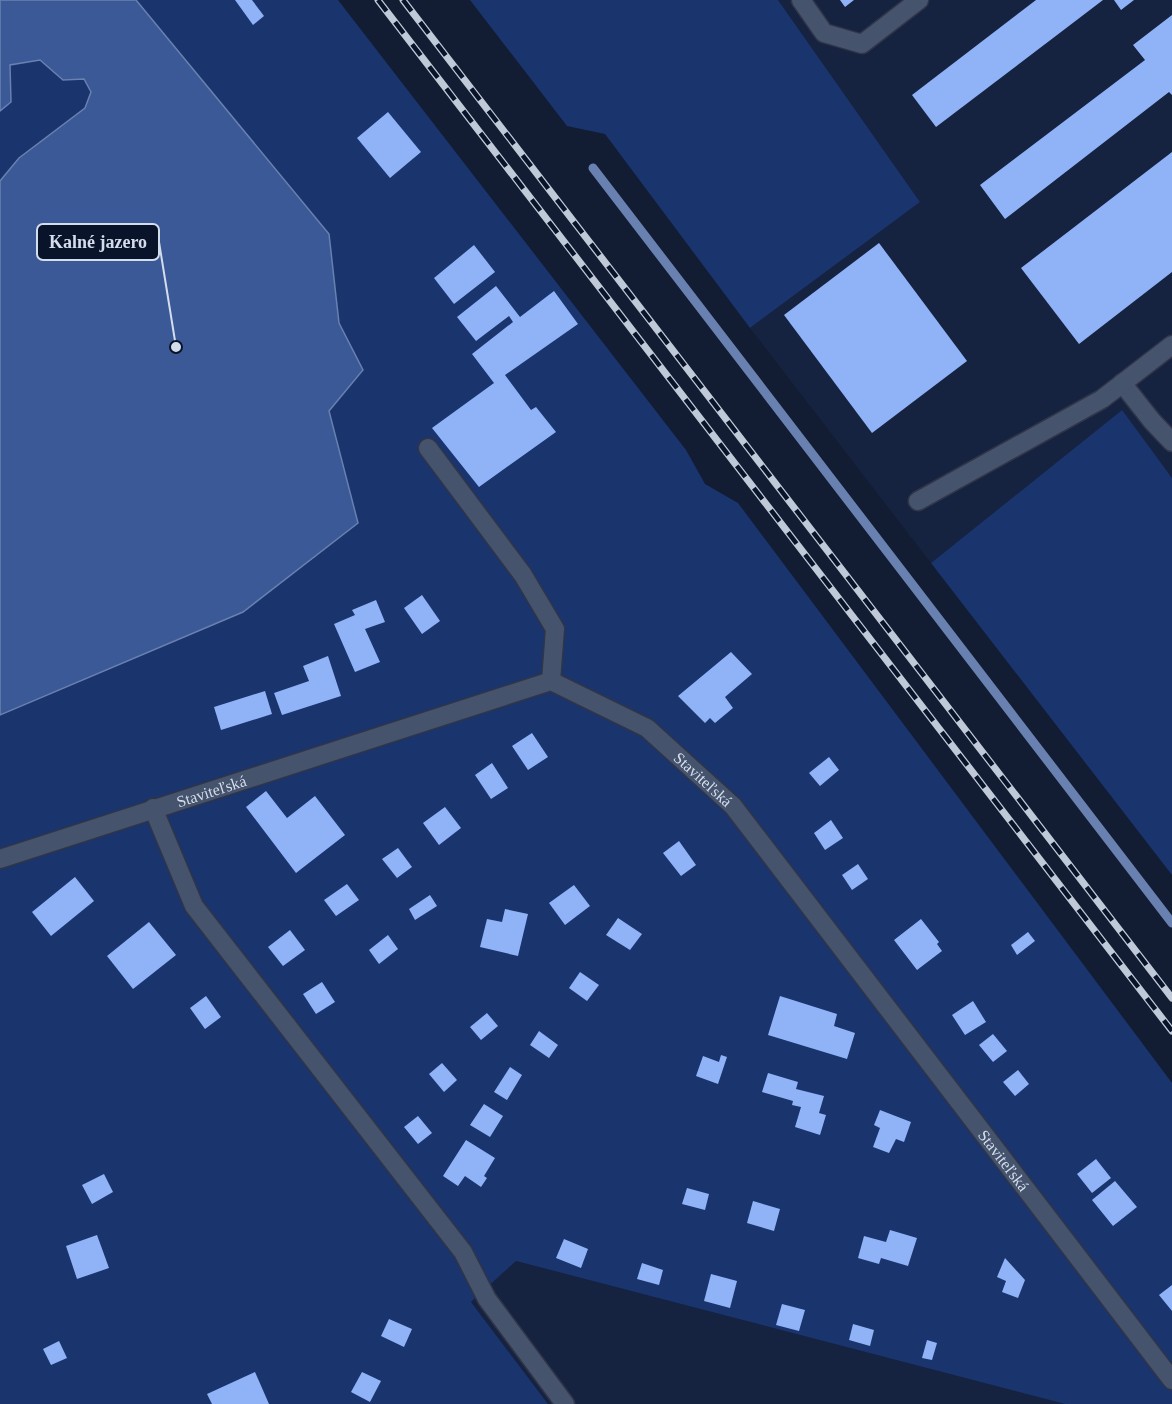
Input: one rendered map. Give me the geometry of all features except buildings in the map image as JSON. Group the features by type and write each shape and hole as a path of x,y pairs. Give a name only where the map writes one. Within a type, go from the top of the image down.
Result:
{"street":[{"path":"801,0 824,33 862,44 919,0"},
{"path":"918,501 1102,399 1172,345"},
{"path":"1122,383 1172,442"},
{"path":"428,448 523,574 555,629 551,681"},
{"name":"Staviteľská","path":"0,859 551,681 647,728 733,806 1172,1380"},
{"path":"153,808 195,906 463,1252 487,1299 565,1404"}],"shaded area":[{"path":"0,0 136,0 329,234 339,323 363,370 329,411 358,523 243,612 0,715 0,181 19,158 85,108 91,92 84,79 63,80 40,60 10,65 11,102 0,111"},
{"path":"136,0 338,0 686,450 705,484 738,503 1172,1083 1172,1404 1065,1404 516,1261 471,1302 548,1404 0,1404 0,715 243,612 358,522 329,411 363,370 339,323 329,234"},
{"path":"470,0 778,0 920,202 750,328 605,134 567,126"},
{"path":"778,0 1172,0 1172,478 1121,411 931,563 750,328 920,202"},
{"path":"40,60 63,80 84,79 91,92 85,108 19,158 0,181 0,111 11,102 9,65"},
{"path":"1122,410 1172,478 1172,875 931,563"},
{"path":"516,1261 1065,1404 548,1404 471,1302"}],"waterway":[{"path":"593,168 1172,923"}],"railway":[{"path":"378,0 1172,1031"},
{"path":"403,0 1172,998"}],"place":[{"name":"Kalné jazero","path":"176,347"}]}
